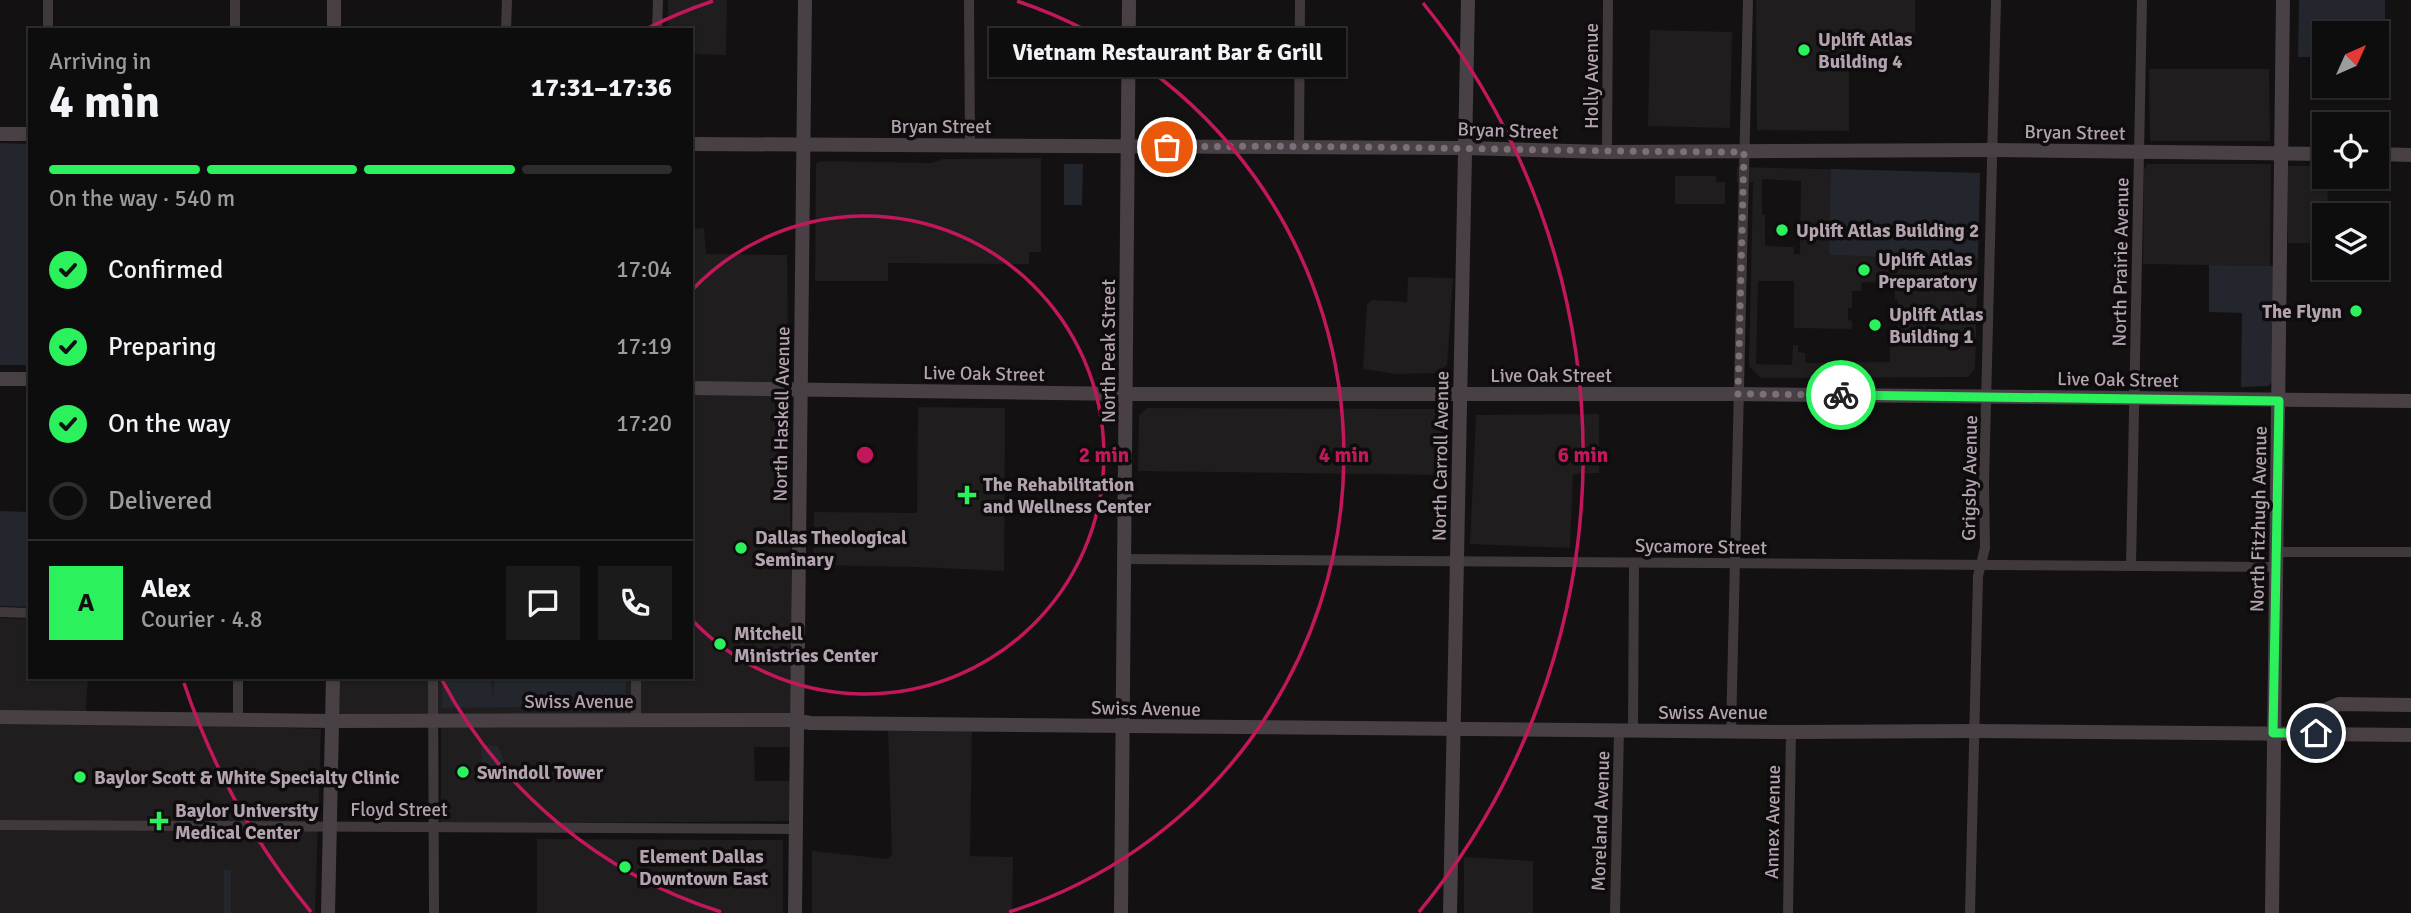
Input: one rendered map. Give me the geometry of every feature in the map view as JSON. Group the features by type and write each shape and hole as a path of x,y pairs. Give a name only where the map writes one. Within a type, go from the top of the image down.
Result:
{"street":[{"path":"48,0 48,28"},
{"path":"235,0 235,28"},
{"path":"334,0 334,28"},
{"path":"506,28 507,0"},
{"path":"657,28 658,0"},
{"name":"North Haskell Avenue","path":"795,913 805,0"},
{"path":"969,0 970,146"},
{"name":"North Peak Street","path":"1121,913 1129,0"},
{"path":"1299,146 1300,0"},
{"name":"North Carroll Avenue","path":"1450,913 1468,0"},
{"name":"Holly Avenue","path":"1608,0 1608,152"},
{"path":"1731,732 1748,0"},
{"name":"Grigsby Avenue","path":"1970,913 1978,576 1985,548 1984,484 1996,0"},
{"name":"North Prairie Avenue","path":"2131,566 2142,0"},
{"name":"North Fitzhugh Avenue","path":"2272,913 2283,0"},
{"path":"0,134 28,134"},
{"name":"Bryan Street","path":"693,144 1299,146 1608,152 1993,150 2312,154"},
{"path":"2389,154 2411,155"},
{"path":"0,379 28,379"},
{"name":"Live Oak Street","path":"693,388 1127,394 1738,394 2411,401"},
{"path":"2277,552 2411,552"},
{"name":"Sycamore Street","path":"1124,559 2276,567"},
{"name":"Moreland Avenue","path":"1615,913 1634,563"},
{"path":"0,612 28,613"},
{"path":"238,679 238,720"},
{"path":"328,913 333,679"},
{"path":"433,679 434,913"},
{"path":"636,679 636,720"},
{"path":"2292,733 2311,716 2339,704 2411,705"},
{"name":"Swiss Avenue","path":"0,717 636,720 1455,730 2411,735"},
{"name":"Annex Avenue","path":"1788,913 1791,732"},
{"name":"Floyd Street","path":"0,825 797,829"}],"shaded area":[{"path":"668,0 727,0 726,55 693,54 693,28 668,28"},
{"path":"1756,0 1915,0 1915,42 1849,42 1849,131 1757,130"},
{"path":"2299,0 2385,0 2385,21 2312,21 2312,57 2298,57"},
{"path":"1650,30 1732,32 1730,128 1648,126"},
{"path":"2149,69 2269,69 2270,141 2150,141"},
{"path":"0,143 28,144 28,365 0,365"},
{"path":"1041,158 1041,252 1029,252 1029,264 888,263 888,281 815,281 816,164 820,161 931,163 943,159"},
{"path":"1064,164 1083,164 1082,205 1064,205"},
{"path":"2147,164 2271,164 2270,266 2143,264 2144,170"},
{"path":"2287,166 2312,166 2312,189 2327,189 2328,203 2312,203 2312,243 2288,243"},
{"name":"Uplift Atlas Preparatory","path":"1737,167 1980,173 1975,369 1968,377 1761,378 1749,366 1753,182 1737,182","holes":["1762,179 1801,181 1800,254 1794,254 1794,247 1765,246","1758,281 1794,281 1794,328 1852,329 1852,321 1848,320 1848,308 1852,308 1852,291 1861,291 1862,282 1895,283 1898,331 1895,339 1890,339 1890,362 1806,363 1805,353 1798,352 1798,345 1793,345 1792,365 1756,364"]},
{"path":"1831,169 1980,173 1978,259 1829,255"},
{"path":"1675,176 1716,176 1716,182 1725,182 1725,204 1675,204"},
{"name":"Dallas Theological Seminary","path":"704,228 706,254 787,255 793,747 754,747 755,781 790,781 789,821 441,824 441,716 339,718 339,679 693,679 693,229"},
{"path":"2209,265 2274,266 2273,381 2268,386 2241,387 2242,313 2209,312"},
{"path":"1408,277 1453,278 1447,365 1435,373 1396,374 1363,369 1367,304 1372,300 1407,302"},
{"path":"918,407 1005,408 1004,571 813,565 814,512 917,513"},
{"path":"1147,408 1446,409 1450,475 1138,471 1139,416"},
{"path":"1599,414 1599,473 1573,474 1570,548 1470,544 1476,415"},
{"path":"0,511 28,512 28,607 0,606"},
{"name":"Baylor University Medical Center","path":"0,618 28,619 28,679 88,679 85,721 321,729 315,913 0,913"},
{"path":"443,679 491,679 493,699 494,679 627,679 624,706 442,708"},
{"path":"888,731 972,731 970,856 1013,857 1012,913 812,913 812,851 888,859 892,854"},
{"path":"498,746 505,763 518,770 517,776 488,780 482,771 481,747"},
{"path":"537,839 783,840 783,913 537,913"},
{"path":"1464,857 1533,861 1533,913 1464,913"},
{"path":"224,870 231,870 231,913 224,913"}],"way so far":[{"path":"1167,147 1744,152 1738,394 1841,395"}],"place":[{"name":"Uplift Atlas Building 4","path":"1804,50"},
{"name":"Vietnam Restaurant Bar & Grill","path":"1167,147"},
{"name":"Uplift Atlas Building 2","path":"1782,230"},
{"name":"Uplift Atlas Preparatory","path":"1864,270"},
{"name":"The Flynn","path":"2356,311"},
{"name":"Uplift Atlas Building 1","path":"1875,325"},
{"name":"The Rehabilitation and Wellness Center","path":"967,495"},
{"name":"Dallas Theological Seminary","path":"741,548"},
{"name":"Mitchell Ministries Center","path":"720,644"},
{"name":"Swindoll Tower","path":"463,772"},
{"name":"Baylor Scott & White Specialty Clinic","path":"80,777"},
{"name":"Baylor University Medical Center","path":"159,821"},
{"name":"Element Dallas Downtown East","path":"625,867"}],"route":[{"path":"1841,395 2279,401 2273,733 2316,733"}]}
